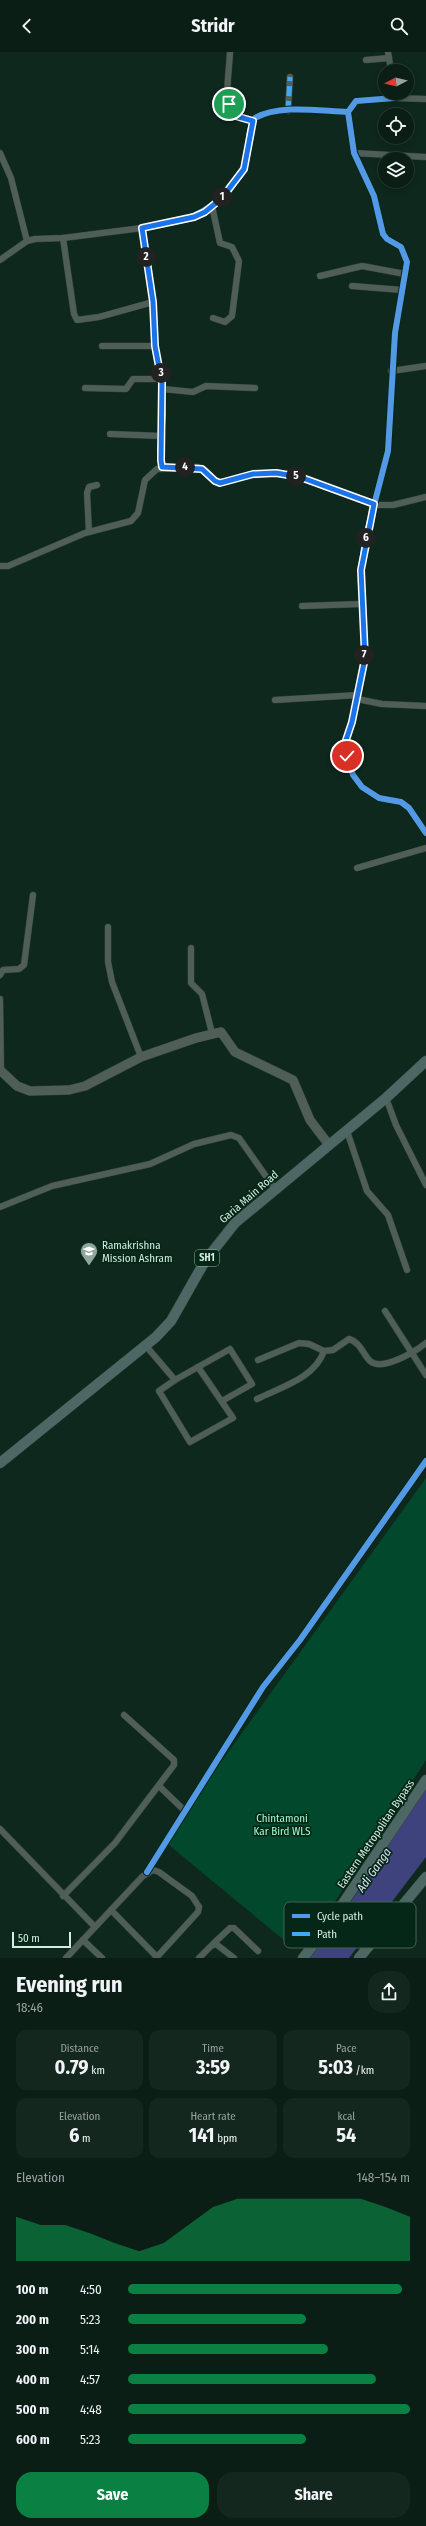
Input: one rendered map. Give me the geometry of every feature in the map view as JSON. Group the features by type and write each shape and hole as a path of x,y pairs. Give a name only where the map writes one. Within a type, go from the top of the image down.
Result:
{"main road":[{"name":"Garia Main Road","path":"0,1463 146,1346 171,1321 206,1261 221,1239 236,1223 386,1098 426,1061"},
{"name":"Eastern Metropolitan Bypass","path":"344,1902 426,1780"},
{"path":"406,1902 426,1878"},
{"name":"Eastern Metropolitan Bypass","path":"303,1958 311,1948"},
{"path":"359,1958 367,1948"}],"street":[{"path":"230,52 226,93 232,115 253,121"},
{"path":"366,60 389,55"},
{"path":"288,111 290,77"},
{"path":"378,98 361,100 353,104 348,112 354,153 374,196 383,234 387,239 401,247 406,254 405,274 392,370 388,451 362,553 361,604 365,658 346,740 347,756 353,775 362,787 379,798 402,802 409,808 426,833"},
{"path":"414,98 426,99"},
{"path":"0,260 27,241 142,228 182,221 205,212 240,177 244,169 253,121 263,114 288,111 348,112"},
{"path":"0,153 11,178 27,241"},
{"path":"354,153 426,157"},
{"path":"212,206 220,243 232,247 239,261 232,316 225,322 213,318"},
{"path":"142,228 153,302 155,346 163,389 161,436 162,467"},
{"path":"63,238 74,314 77,320 99,317 153,302"},
{"path":"320,276 362,266 405,274"},
{"path":"352,286 402,290"},
{"path":"102,346 155,346"},
{"path":"392,370 426,366"},
{"path":"85,388 126,389 132,379 162,379"},
{"path":"163,389 193,392 206,386 255,388"},
{"path":"110,434 161,436"},
{"path":"0,566 8,566 88,532 134,518 138,513 145,480 149,475 162,467 198,467 206,471 215,481 220,483 253,474 276,473 300,477 374,504 393,505 426,497"},
{"path":"88,532 87,493 89,487 97,485"},
{"path":"302,606 361,604"},
{"path":"275,700 357,697 382,704 426,706"},
{"path":"357,868 426,848"},
{"path":"0,975 3,970 20,969 24,965 33,895"},
{"path":"108,927 108,962 112,982 141,1057"},
{"path":"191,948 191,983 202,994 212,1033"},
{"path":"0,999 0,1070 6,1078 17,1086 30,1091 62,1091 85,1086 141,1057 212,1033 224,1034 235,1052 293,1080 310,1120 330,1145"},
{"path":"386,1098 396,1125 426,1186"},
{"path":"347,1131 367,1191 388,1215 407,1270"},
{"path":"0,1207 35,1191 131,1169 194,1144 231,1135 239,1138 275,1189"},
{"path":"385,1311 426,1375"},
{"path":"258,1360 299,1343 309,1344 324,1351 333,1350 349,1339 355,1341 372,1362 380,1365 412,1353 426,1343"},
{"path":"146,1346 175,1380"},
{"path":"198,1367 233,1418 191,1442 159,1391 175,1380 198,1367 231,1350 252,1384 222,1401"},
{"path":"258,1399 307,1374 321,1360 324,1351"},
{"path":"66,1958 147,1872 263,1687 300,1640 426,1461"},
{"path":"63,1896 116,1843 174,1765 174,1760 124,1715"},
{"path":"159,1786 185,1811"},
{"path":"0,1829 63,1896 95,1927"},
{"path":"111,1910 157,1957 198,1912 199,1907 192,1896 159,1872 147,1872"},
{"path":"199,1958 230,1928 234,1928 258,1951"},
{"path":"83,1940 102,1958"},
{"path":"213,1944 222,1947 234,1958"}],"green space":[{"name":"Chintamoni Kar Bird WLS","path":"426,1478 426,1760 335,1902 284,1902 284,1940 164,1841"}],"water":[{"name":"Adi Ganga","path":"426,1787 426,1857 392,1902 351,1902"},
{"path":"317,1948 357,1948 349,1958 309,1958"}],"marked path":[{"path":"288,111 290,77"}],"cycle path":[{"path":"378,99 356,101 348,112 354,153 374,196 383,234 387,239 401,247 407,262 395,333 388,451 365,540 361,570 365,658 352,722 346,740 347,757 353,775 362,787 379,798 401,802 409,808 426,833"},
{"path":"162,467 160,450 163,414 162,383 155,346 153,302 142,228 190,218 209,207 219,199 236,181 244,169 250,129 255,118 276,111 300,109 348,112"},
{"path":"147,1872 263,1687 300,1640 426,1461"}],"place":[{"name":"Ramakrishna Mission Ashram","path":"89,1266"}],"route":[{"path":"229,104 232,115 240,119 253,121 250,131 247,159 240,177 222,198 205,212 182,221 142,228 153,302 155,346 162,383 163,414 160,450 162,467 198,467 206,471 215,481 220,483 253,474 264,473 276,473 300,477 374,504 362,553 360,581 365,658 352,722 346,740 347,756"}]}
